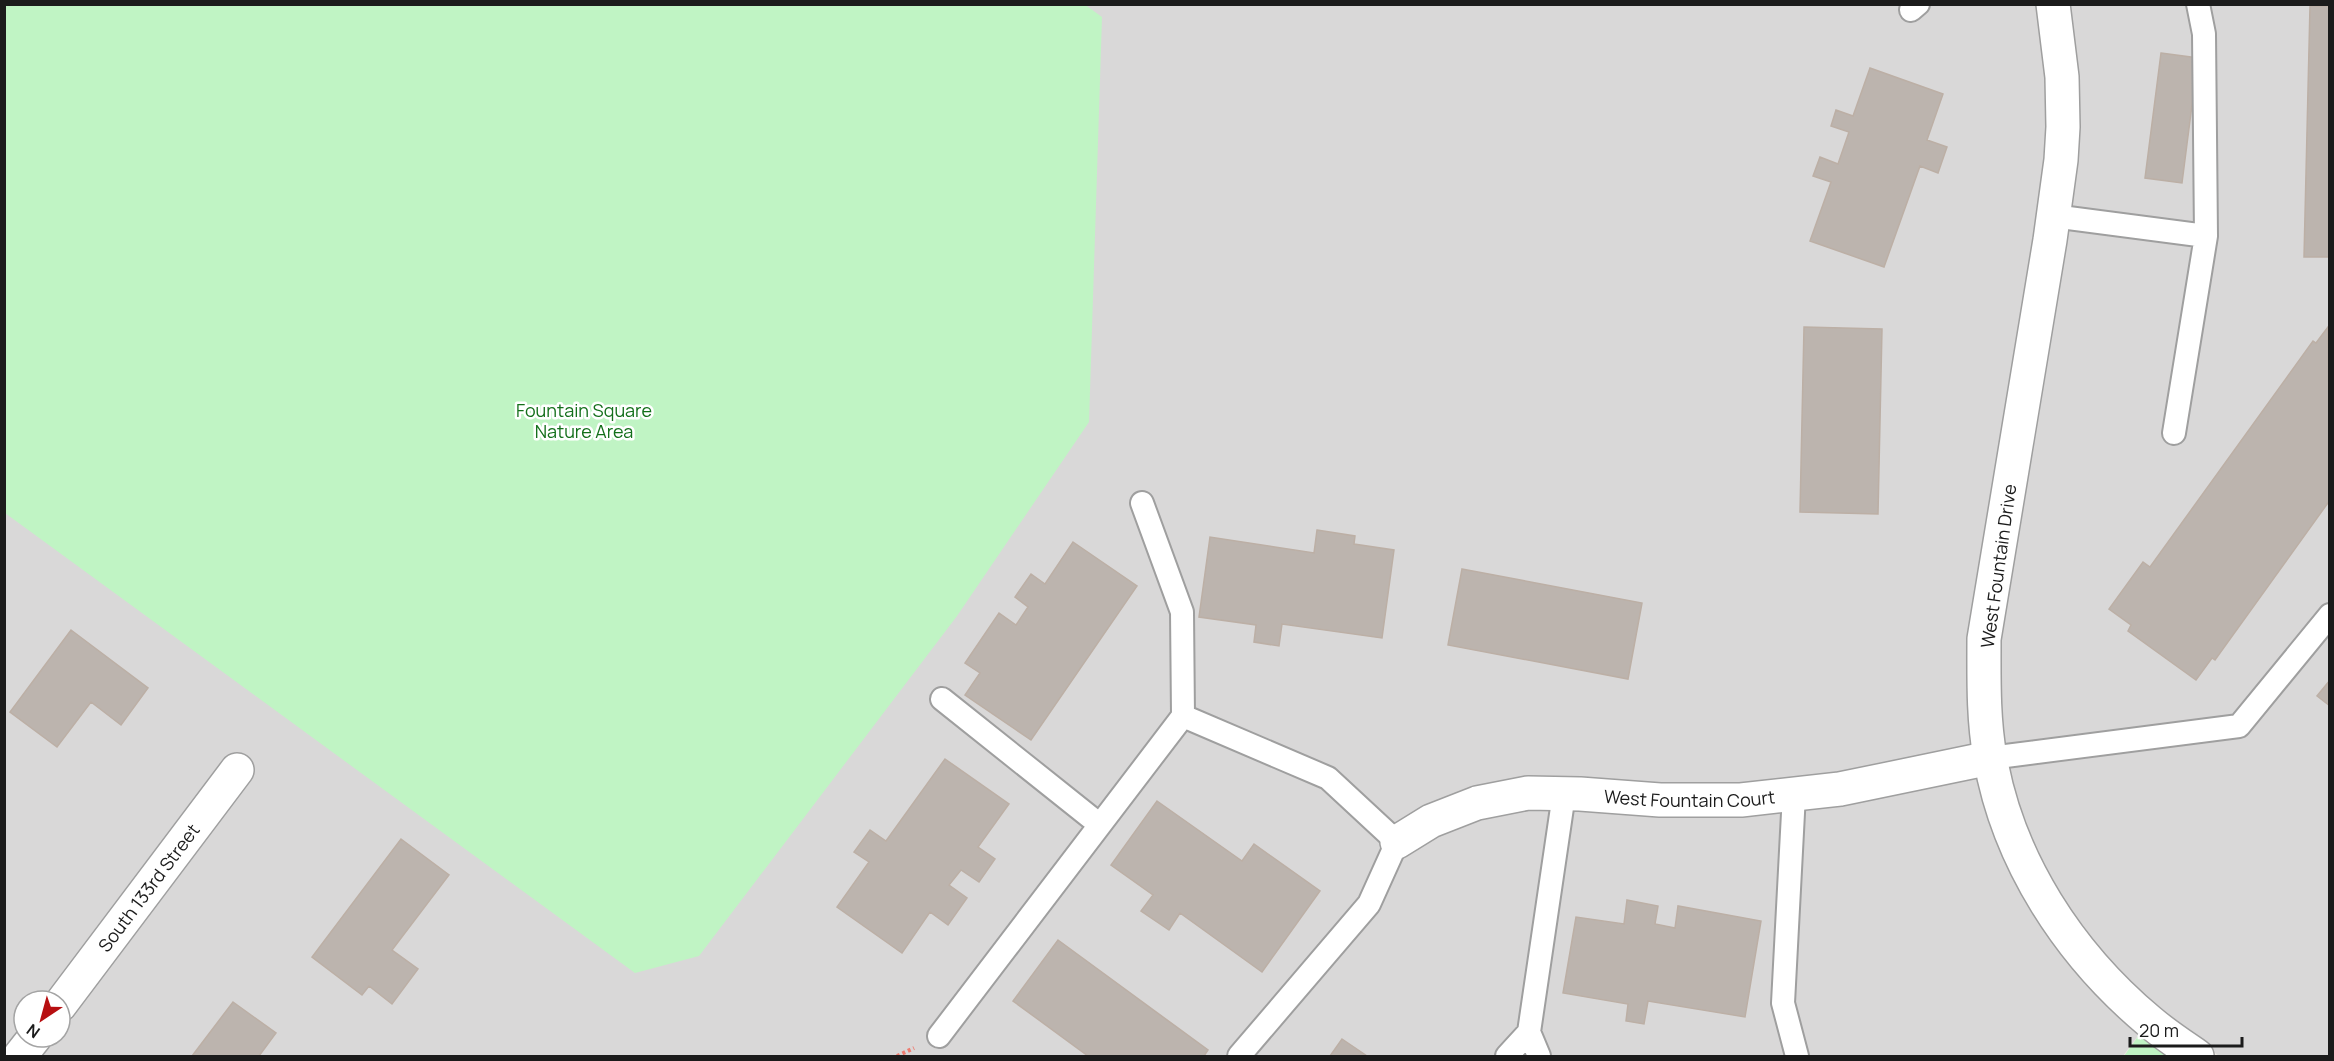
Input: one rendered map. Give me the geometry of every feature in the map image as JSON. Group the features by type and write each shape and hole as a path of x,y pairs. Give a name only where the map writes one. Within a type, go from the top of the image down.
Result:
{"street":[{"name":"West Fountain Drive","path":"2053,4 2062,76 2063,127 2053,216 1984,639 1984,705 1990,758 2007,823 2034,884 2064,931 2105,980 2149,1021 2197,1056"},
{"name":"West Fountain Court","path":"1397,842 1431,821 1477,803 1528,793 1660,800 1741,800 1840,789 1990,758"},
{"name":"South 133rd Street","path":"72,989 237,770"}],"lane":[{"path":"2174,433 2206,236 2204,34 2198,4"},
{"path":"2053,216 2206,236"},
{"path":"939,1036 1183,716 1182,612 1142,503"},
{"path":"1990,758 2239,726 2330,615"},
{"path":"942,699 1100,825"},
{"path":"1183,716 1328,778 1397,842 1369,904 1239,1056"},
{"path":"1539,1056 1529,1032 1564,794"},
{"path":"1794,794 1783,1003 1797,1056"},
{"path":"1507,1056 1529,1032"}],"shaded area":[{"path":"5,5 2329,5 2329,1056 2219,1056 2158,1009 2123,1056 5,1056"}],"green space":[{"name":"Fountain Square Nature Area","path":"1084,4 1102,17 1089,422 957,616 699,956 635,973 5,513 5,5"},
{"path":"2149,1021 2197,1056 2124,1056"}],"building":[{"path":"2310,6 2330,6 2330,257 2304,257"},
{"path":"2161,53 2198,58 2182,183 2145,178"},
{"path":"1870,68 1943,94 1927,140 1947,147 1938,173 1920,166 1884,267 1810,241 1831,182 1813,176 1820,157 1838,164 1849,132 1831,126 1836,110 1853,116"},
{"path":"1804,327 1882,329 1878,514 1800,512"},
{"path":"2328,327 2330,500 2215,660 2212,658 2196,680 2128,631 2131,625 2109,609 2143,562 2150,567 2313,341 2316,343"},
{"path":"1317,530 1355,536 1354,544 1394,550 1382,638 1282,624 1279,646 1254,642 1256,625 1199,617 1210,537 1314,553"},
{"path":"1073,542 1137,586 1031,740 965,695 980,673 965,663 999,613 1016,625 1028,607 1015,597 1031,574 1045,584"},
{"path":"1462,569 1642,603 1628,679 1448,645"},
{"path":"71,630 148,688 121,725 91,702 57,747 10,712"},
{"path":"2330,680 2330,706 2317,696"},
{"path":"945,759 1009,804 978,847 995,859 979,882 961,870 949,885 967,898 948,925 930,912 902,953 837,907 869,862 854,852 870,830 886,841"},
{"path":"1157,801 1242,861 1254,844 1320,891 1262,972 1180,913 1169,930 1141,911 1153,895 1111,865"},
{"path":"401,839 449,875 392,950 418,969 392,1004 369,986 362,995 312,957"},
{"path":"1627,900 1658,906 1655,924 1675,928 1678,906 1761,921 1745,1017 1648,1001 1644,1024 1626,1021 1628,1004 1563,993 1576,917 1624,924"},
{"path":"1058,940 1208,1050 1204,1056 1088,1056 1013,1001"},
{"path":"233,1002 276,1033 259,1056 192,1056"},
{"path":"1342,1039 1367,1056 1330,1056"}]}
